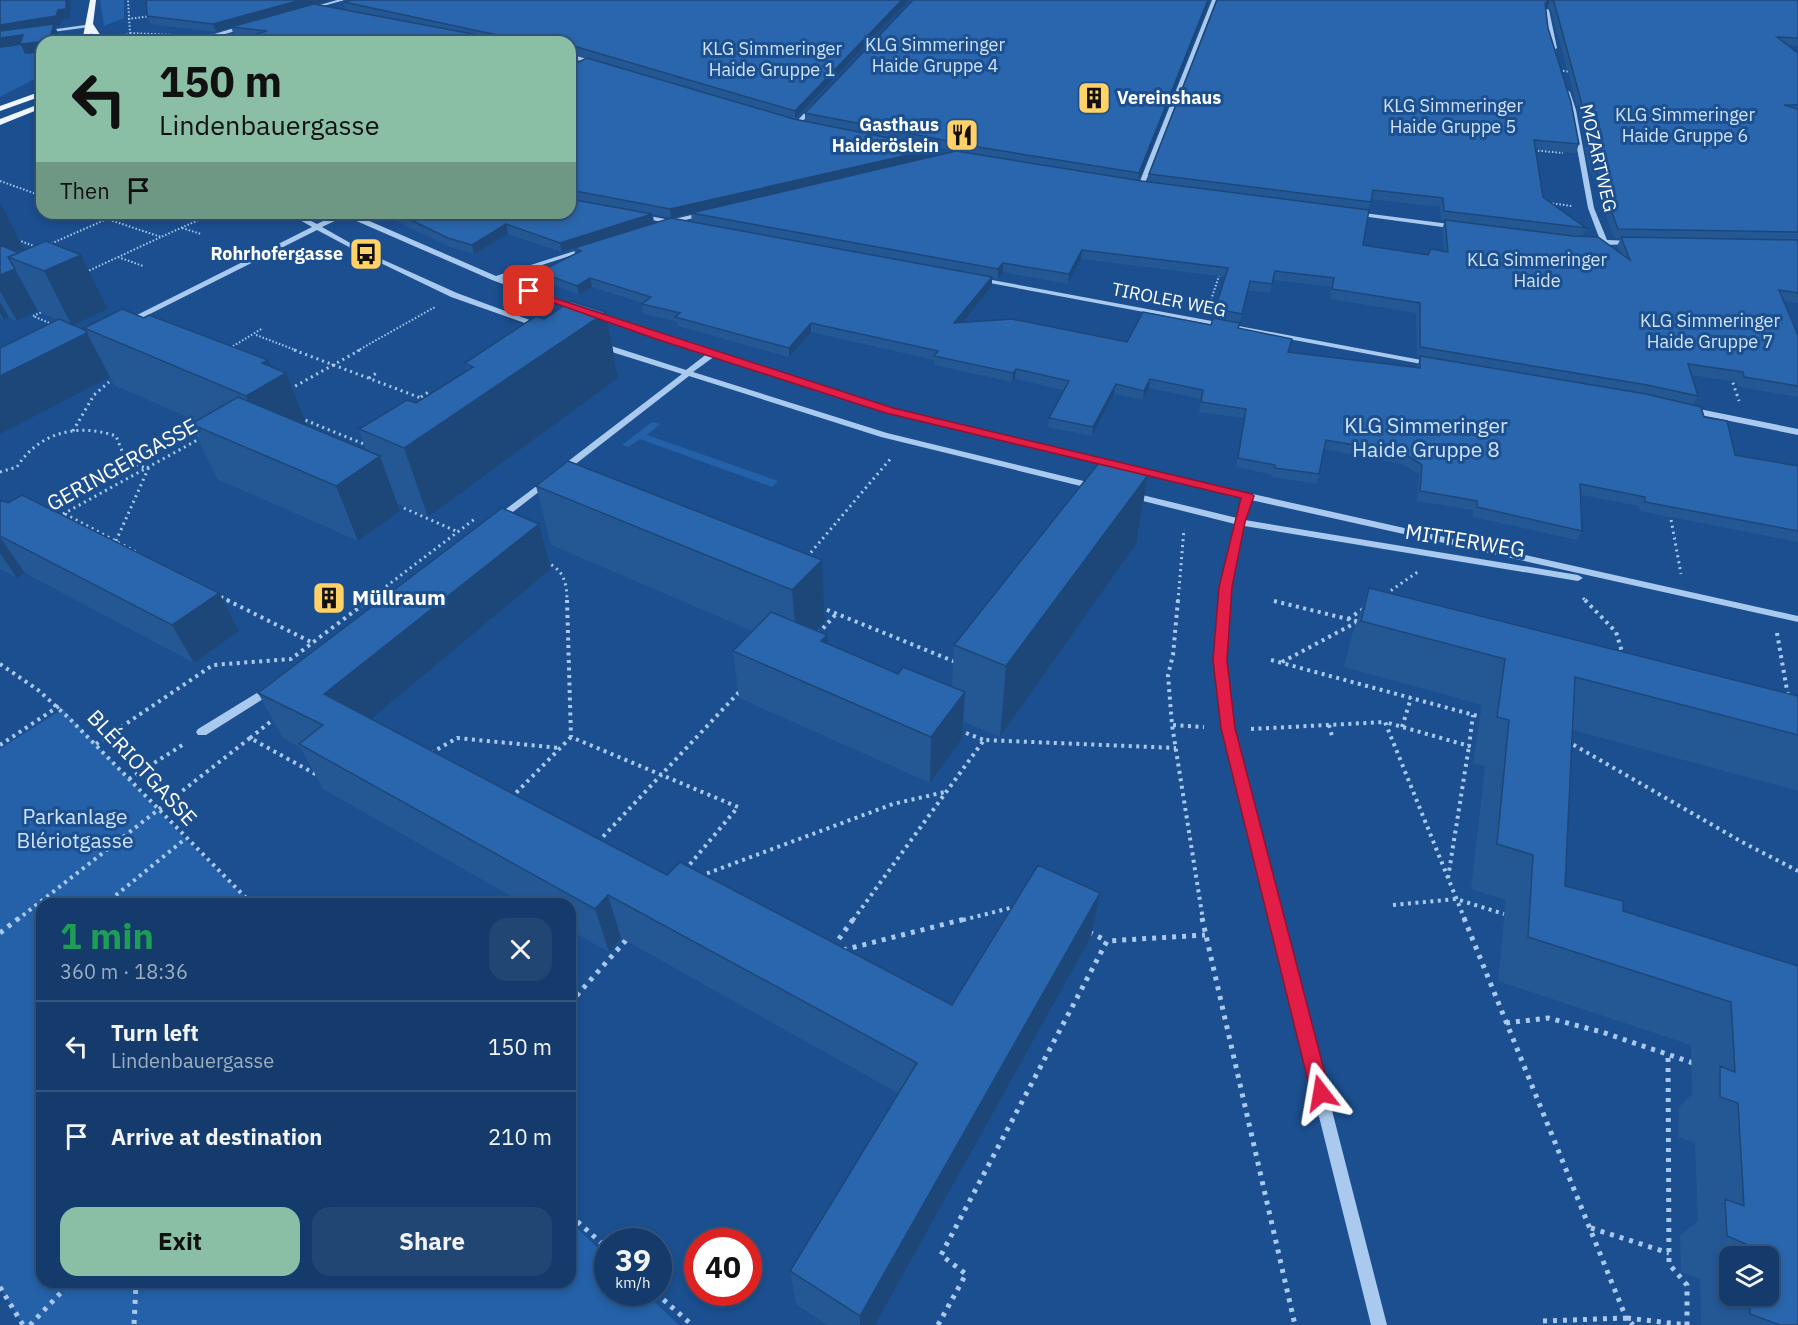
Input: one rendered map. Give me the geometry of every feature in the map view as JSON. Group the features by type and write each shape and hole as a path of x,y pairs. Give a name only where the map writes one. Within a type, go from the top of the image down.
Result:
{"main road":[{"path":"88,36 93,0"},
{"path":"90,26 97,36"},
{"path":"0,109 36,95"},
{"path":"0,122 36,107"}],"street":[{"path":"305,10 343,0"},
{"path":"1141,186 1214,0"},
{"path":"306,17 353,4"},
{"path":"314,7 327,11"},
{"path":"1547,10 1556,53"},
{"path":"211,36 254,24"},
{"path":"34,33 90,26"},
{"path":"238,36 249,33"},
{"path":"576,58 608,67"},
{"path":"579,66 588,61"},
{"name":"MOZARTWEG","path":"1563,81 1573,110 1591,208 1605,243"},
{"path":"796,124 818,102"},
{"path":"786,121 808,127"},
{"path":"1129,184 1152,187"},
{"path":"649,229 717,212"},
{"path":"1351,213 1468,228"},
{"path":"626,214 693,226"},
{"path":"301,219 453,296 554,330"},
{"path":"123,324 333,219"},
{"name":"MITTERWEG","path":"359,219 495,278 712,354 889,410 1248,496 1798,619"},
{"path":"1581,242 1638,243"},
{"path":"495,278 594,247"},
{"name":"TIROLER WEG","path":"970,278 1437,365"},
{"path":"597,345 686,375 884,435 1105,489"},
{"path":"489,525 712,354"},
{"path":"1677,408 1747,424 1798,432"},
{"name":"MITTERWEG","path":"1117,492 1239,522 1684,595"},
{"path":"1248,496 1239,522 1226,587 1220,660 1228,728 1379,1325"},
{"path":"202,732 280,682"}],"path":[{"path":"128,0 129,33"},
{"path":"128,19 152,16"},
{"path":"120,36 129,33 193,36"},
{"path":"1549,70 1584,72"},
{"path":"1524,150 1582,155"},
{"path":"0,181 36,194"},
{"path":"1544,203 1591,208"},
{"path":"31,253 106,219 161,237"},
{"path":"84,272 201,219"},
{"path":"182,228 201,234"},
{"path":"10,237 41,249"},
{"path":"117,257 143,266"},
{"path":"1204,322 1223,266"},
{"path":"283,392 440,303"},
{"path":"45,311 33,316 61,327"},
{"path":"226,350 256,335 263,328"},
{"path":"256,335 431,402"},
{"path":"1729,371 1747,424"},
{"path":"369,378 378,372"},
{"path":"73,431 94,395 109,382"},
{"path":"420,398 430,391"},
{"path":"295,416 379,450"},
{"path":"0,472 17,467 27,452 43,440 73,431 93,429 116,436 126,461 148,468 116,541"},
{"name":"GERINGERGASSE","path":"55,519 204,436"},
{"path":"351,448 360,442"},
{"path":"801,565 896,452"},
{"path":"1669,507 1684,595"},
{"path":"404,508 458,532"},
{"path":"65,514 145,556"},
{"path":"96,744 213,665 291,659 477,517"},
{"path":"1185,522 1181,543 1173,655 1168,675 1172,725 1205,934 1295,1325"},
{"path":"508,801 572,737 567,582 555,566 545,561"},
{"path":"1385,594 1422,570"},
{"path":"206,588 312,642"},
{"path":"1583,598 1616,632 1626,665"},
{"path":"1274,601 1368,624"},
{"path":"817,606 966,666"},
{"path":"1348,620 1366,607"},
{"path":"814,639 836,614"},
{"path":"1282,662 1358,622"},
{"path":"1777,629 1789,700"},
{"path":"1271,660 1491,719"},
{"name":"BLÉRIOTGASSE","path":"0,664 29,682 59,706 185,839 246,898"},
{"path":"595,845 742,689"},
{"path":"1402,727 1411,698"},
{"path":"0,745 59,706"},
{"path":"1448,878 1473,715"},
{"path":"45,898 277,716"},
{"path":"1172,725 1228,728 1385,722 1468,746"},
{"path":"1385,722 1630,1323"},
{"path":"1329,725 1332,736"},
{"path":"129,780 202,732"},
{"path":"966,733 984,740 1176,748"},
{"path":"572,737 738,807 680,877"},
{"path":"250,738 320,777 328,769"},
{"path":"423,757 457,738 560,748"},
{"path":"984,740 828,954 1018,906"},
{"path":"1564,740 1574,742 1742,842 1798,871"},
{"path":"688,881 893,804 946,792"},
{"path":"112,898 185,839"},
{"path":"1393,905 1456,899 1504,915"},
{"path":"0,933 36,905"},
{"path":"1078,927 1107,941 1205,934"},
{"path":"576,997 634,930"},
{"path":"938,1325 966,1274 941,1255 1107,941"},
{"path":"1506,1023 1548,1018 1602,1032 1707,1068"},
{"path":"1543,1322 1687,1325 1687,1285 1669,1264 1668,1054"},
{"path":"576,1220 594,1236"},
{"path":"1590,1228 1669,1253"},
{"path":"0,1287 23,1325"},
{"path":"30,1325 65,1288"},
{"path":"134,1325 136,1288"},
{"path":"671,1306 692,1325"}],"green space":[{"path":"100,0 124,0 124,18 104,26"},
{"path":"57,34 63,35 63,36 43,36"},
{"path":"36,37 36,78 0,97 0,42"},
{"path":"652,422 660,424 647,435 778,481 772,487 640,439 628,447 622,445"},
{"name":"Parkanlage Blériotgasse","path":"63,709 185,839 246,898 36,898 36,1288 576,1288 576,1227 594,1244 594,1306 659,1306 679,1325 23,1325 0,1287 0,749"}],"building":[{"path":"0,0 66,0 66,9 58,10 56,16 0,25"},
{"path":"146,0 301,0 213,24 147,16"},
{"name":"KLG Simmeringer Haide Gruppe 1","path":"351,0 902,0 795,111 576,47 576,36 483,36 497,35 344,2"},
{"name":"KLG Simmeringer Haide Gruppe 4","path":"913,0 1208,0 1139,173 984,148 805,113"},
{"name":"KLG Simmeringer Haide Gruppe 5","path":"1217,0 1550,0 1545,3 1548,28 1571,102 1579,144 1534,140 1543,197 1586,228 1444,211 1443,198 1373,190 1371,202 1149,174"},
{"name":"KLG Simmeringer Haide Gruppe 6","path":"1551,0 1798,0 1798,38 1777,37 1798,53 1798,105 1784,105 1798,109 1798,232 1618,229 1592,159 1581,101 1554,2"},
{"name":"KLG Simmeringer Haide Gruppe 1","path":"314,4 483,36 250,36 267,31 231,27"},
{"path":"54,24 50,36 36,36 36,42 20,44 23,35 0,38 0,31"},
{"path":"587,58 794,119 939,148 670,209 576,191 576,63"},
{"name":"KLG Simmeringer Haide Gruppe 7","path":"956,151 1142,181 1369,210 1363,245 1428,255 1431,249 1448,252 1445,220 1598,237 1630,260 1621,237 1798,240 1798,293 1779,290 1798,335 1798,386 1744,377 1743,372 1688,364 1698,396 1647,385 1420,347 1420,303 1332,289 1334,278 1275,271 1272,284 1250,281 1242,314 1215,309 1228,268 1082,250 1069,274 1003,263 998,269 691,213"},
{"path":"576,200 652,214 560,243 506,224 472,245 448,238 408,219 576,219"},
{"path":"671,218 992,277 954,323 1012,319 1127,342 1143,312 1211,325 1213,318 1240,323 1238,328 1292,339 1288,352 1420,368 1420,356 1646,394 1701,407 1704,417 1727,421 1735,455 1798,466 1798,531 1645,502 1645,497 1580,484 1582,531 1477,507 1477,501 1420,491 1422,465 1405,454 1326,440 1319,474 1275,468 1275,465 1238,458 1246,409 1201,402 1203,390 1150,379 1144,391 1116,384 1093,427 1049,418 1069,381 1016,369 1013,373 934,356 938,351 811,323 789,348 675,317 680,313 642,304 651,297 590,278 577,286 539,272 581,251 574,248"},
{"path":"46,241 81,255 44,271 8,257"},
{"path":"0,245 19,253 8,257 15,269 0,275"},
{"path":"571,301 606,312 404,448 359,429 407,400 416,403 473,367 465,363 536,316 544,319"},
{"path":"122,309 144,318 149,315 268,360 262,363 286,373 246,396 84,328"},
{"path":"59,319 87,333 0,376 0,348"},
{"path":"238,397 380,456 336,486 191,424"},
{"path":"1102,459 1148,475 1006,666 954,645"},
{"path":"568,461 822,560 792,590 536,486"},
{"path":"22,495 219,593 172,625 0,536 0,500 8,503"},
{"path":"502,508 539,524 324,694 667,875 680,862 952,1005 1038,865 1100,893 860,1316 790,1271 917,1063 608,895 595,909 299,744 323,725 258,693"},
{"path":"1369,588 1798,696 1798,735 1575,677 1565,886 1623,901 1623,911 1798,966 1798,1325 1780,1325 1750,1314 1750,1306 1779,1306 1779,1246 1746,1246 1727,1236 1725,1199 1744,1206 1738,1103 1720,1097 1720,1066 1735,1072 1731,1002 1528,937 1533,855 1497,844 1509,720 1497,717 1505,659 1361,621"},
{"path":"771,612 827,635 821,641 898,674 903,667 965,692 931,737 733,651"}],"place":[{"name":"Vereinshaus","path":"1094,98"},
{"name":"Gasthaus Haideröslein","path":"962,135"},
{"name":"Rohrhofergasse","path":"366,254"},
{"name":"Müllraum","path":"329,598"}],"route":[{"path":"529,291 660,337 889,410 1248,496 1239,522 1226,587 1220,660 1228,728 1321,1093"}],"park label":[{"name":"KLG Simmeringer Haide","path":"1537,270"},
{"name":"KLG Simmeringer Haide Gruppe 8","path":"1426,438"}]}
